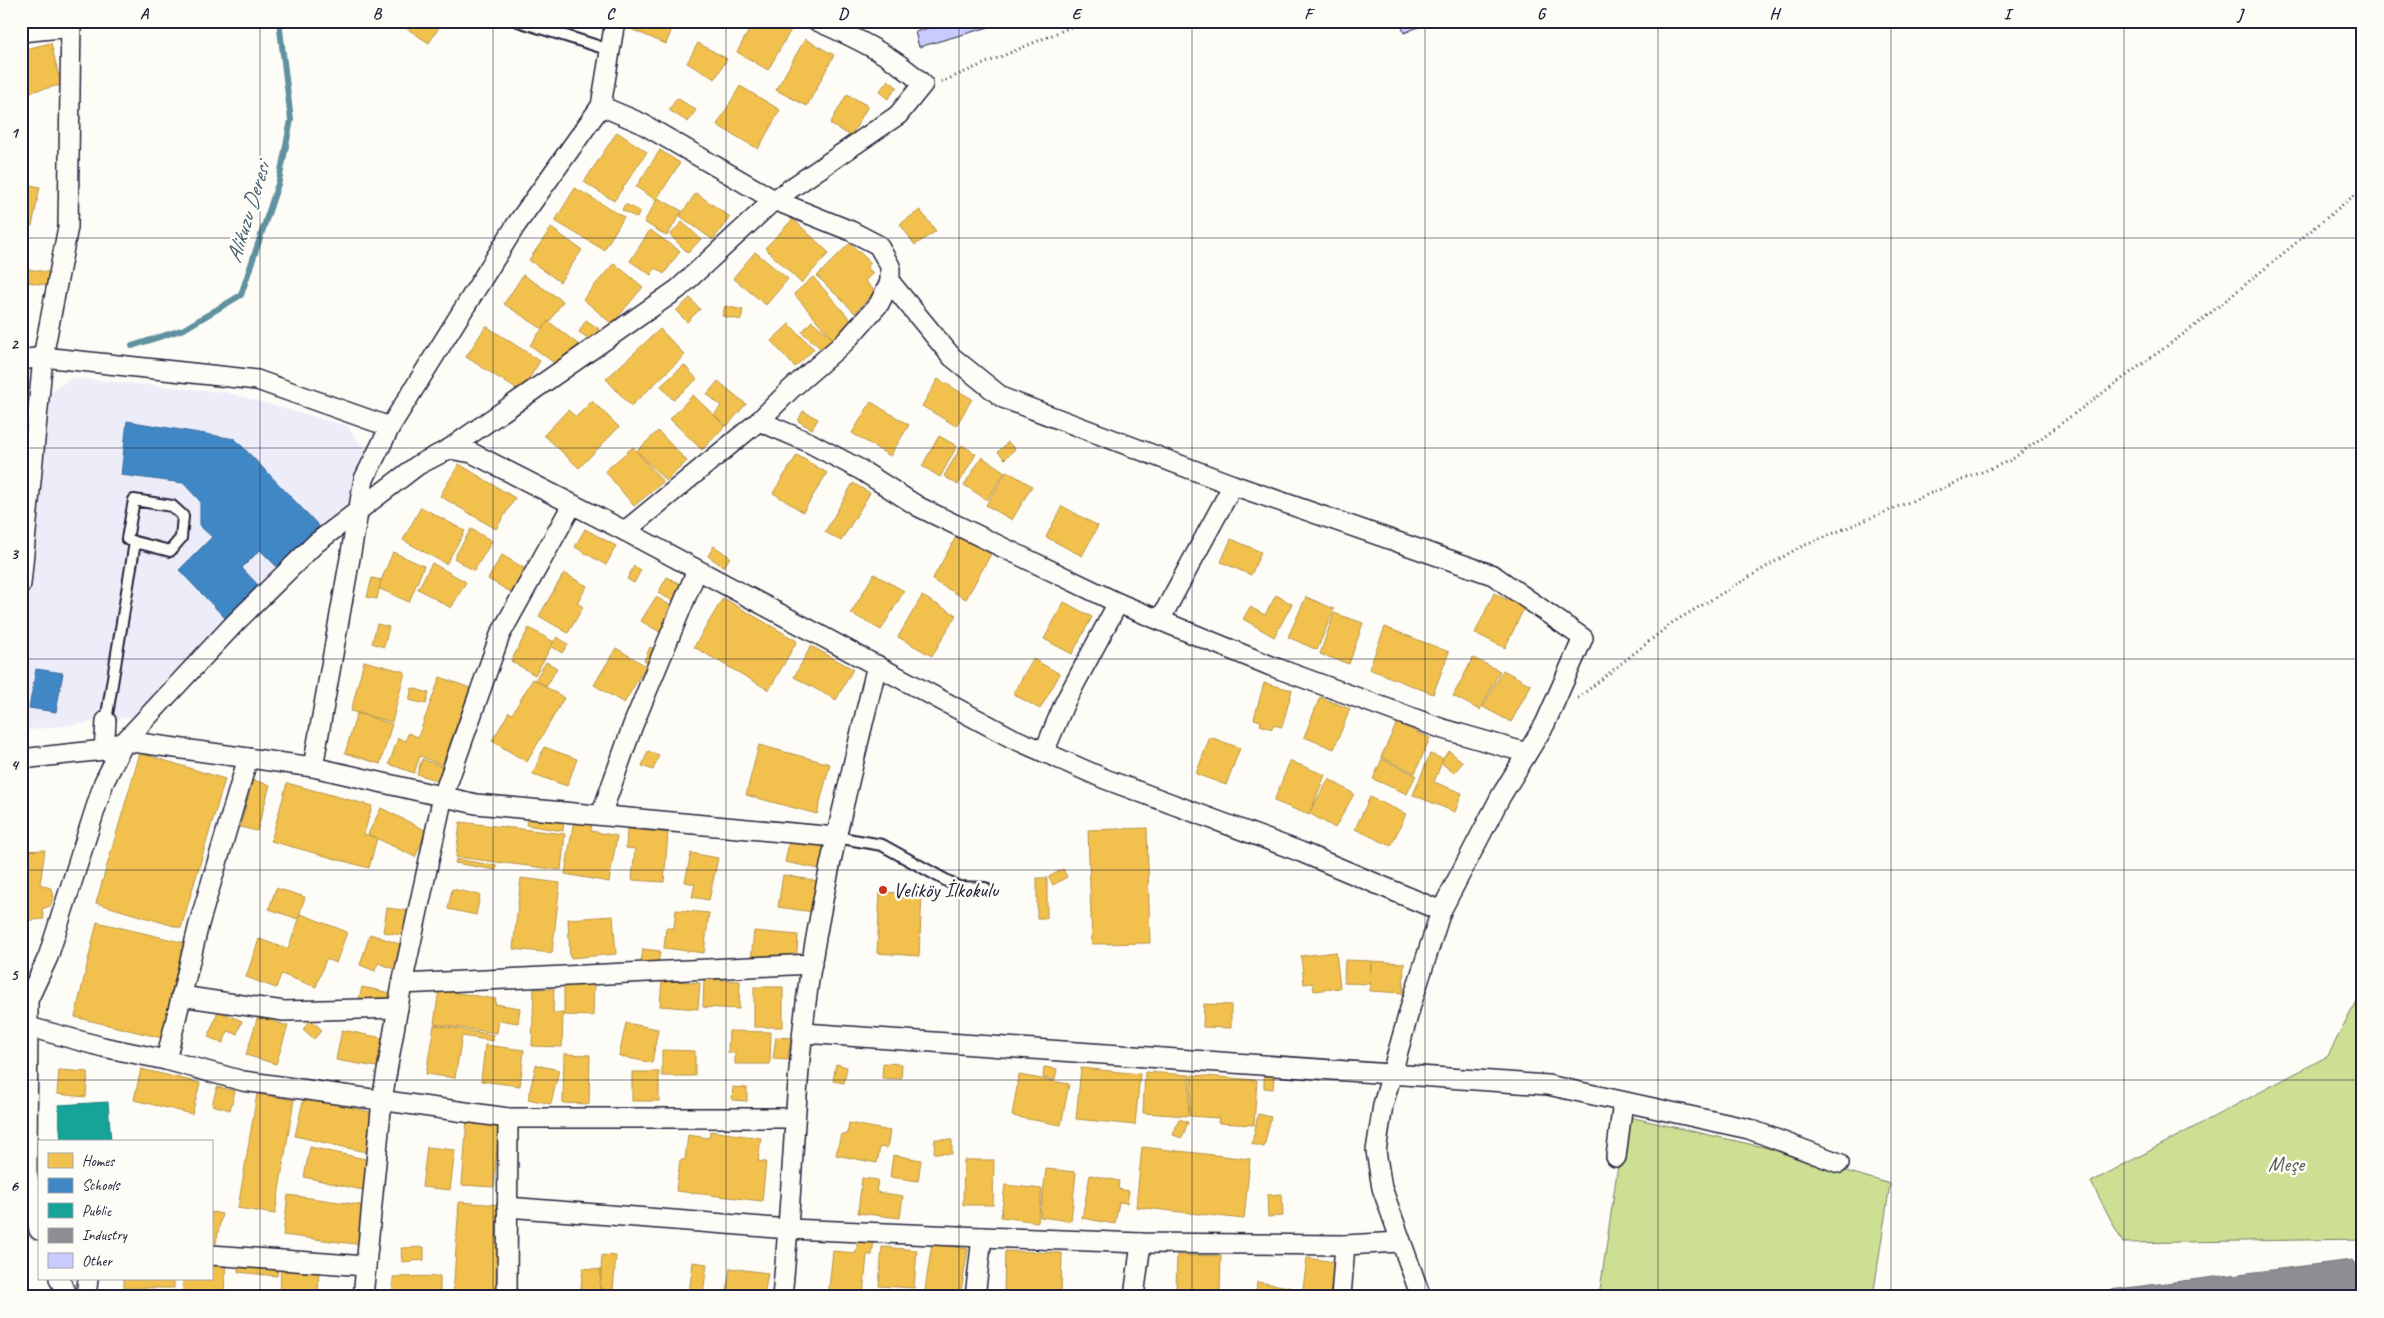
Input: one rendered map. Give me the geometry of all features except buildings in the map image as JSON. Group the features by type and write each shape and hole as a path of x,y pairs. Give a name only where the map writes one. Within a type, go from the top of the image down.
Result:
{"street":[{"path":"313,767 364,479 390,427 516,225 601,106 615,21"},
{"path":"38,1225 27,1172 26,1020 28,1000 48,957 104,782 125,741 275,583 316,543 360,507 418,465 449,450 678,289 774,200 898,115 923,84 910,70 850,36 817,21"},
{"path":"21,32 71,24 68,227 44,357 21,584"},
{"path":"601,106 641,123 774,200 851,231 878,245 890,266 890,282 879,304 846,341 758,421 626,531"},
{"path":"890,282 952,357 1002,398 1233,485 1493,575 1583,638 1545,724 1501,796 1441,911 1411,1005 1383,1106 1376,1151 1382,1188 1421,1297"},
{"path":"21,360 44,357 257,380 390,427"},
{"path":"758,421 808,442 861,470 919,507 1118,603 1271,666 1443,729 1527,753"},
{"path":"449,450 472,453 626,531 1012,738 1105,779 1301,852 1441,911"},
{"path":"1160,620 1233,485"},
{"path":"363,1297 382,1100 402,984 442,796 500,635 572,505"},
{"path":"601,815 633,725 697,570"},
{"path":"1044,752 1066,702 1118,603"},
{"path":"782,1297 789,1229 795,1118 812,964 836,836 877,665"},
{"path":"104,750 106,721"},
{"path":"21,759 104,750 125,741 313,767 476,804 836,836"},
{"path":"166,1060 199,924 248,758"},
{"path":"402,984 812,964"},
{"path":"182,996 284,1011 398,1008"},
{"path":"26,1020 103,1047 166,1060 243,1081 508,1118 795,1118"},
{"path":"804,1033 1392,1073 1548,1086 1748,1129 1839,1163"},
{"path":"1616,1158 1623,1102"},
{"path":"506,1297 508,1118"},
{"path":"507,1207 789,1229 982,1237 1141,1243 1344,1245 1400,1242"},
{"path":"975,1297 982,1237"},
{"path":"1134,1297 1141,1243"},
{"path":"1341,1297 1344,1245"},
{"path":"212,1256 366,1266"},
{"path":"60,1280 69,1297"},
{"path":"86,1297 88,1280"}],"lane":[{"path":"518,21 610,50"},
{"path":"134,500 172,506 183,516 181,538 170,551 135,542 127,539 134,500"},
{"path":"106,721 135,542"},
{"path":"836,836 882,845 958,887 985,888"}],"path":[{"path":"923,84 944,82 1085,21"},
{"path":"1575,700 1672,623 1798,548 2011,460 2197,324 2363,188"}],"shaded area":[{"path":"72,378 225,392 347,426 367,454 346,512 266,585 133,717 21,731 21,657 49,393"}],"green space":[{"name":"Meşe","path":"2363,987 2363,1239 2123,1243 2091,1182 2328,1056"},
{"path":"1625,1116 1776,1150 1890,1184 1873,1297 1599,1297"}],"waterway":[{"name":"Alikuzu Deresi","path":"132,346 184,329 241,295 279,181 291,120 279,21"}],"place":[{"name":"Veliköy İlkokulu","path":"883,890"}]}
